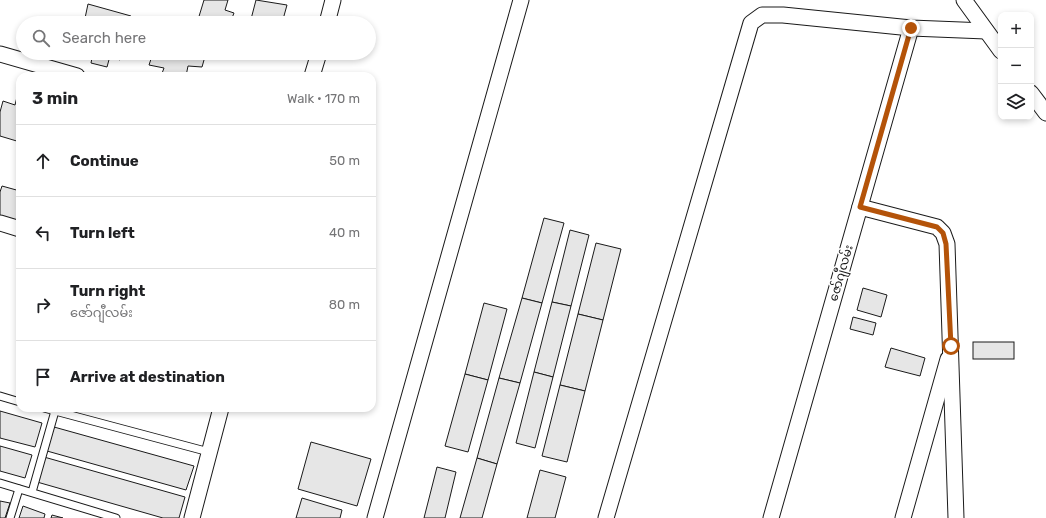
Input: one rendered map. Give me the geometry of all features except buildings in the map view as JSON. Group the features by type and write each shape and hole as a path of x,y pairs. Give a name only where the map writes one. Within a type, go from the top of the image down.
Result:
{"street":[{"path":"329,16 333,0"},
{"path":"375,518 521,0"},
{"path":"964,0 998,48"},
{"path":"606,518 751,23 762,15 782,15 911,28 986,31"},
{"name":"ဇော်ဂျီလမ်း","path":"771,518 911,28"},
{"path":"0,54 16,59"},
{"path":"21,60 63,72"},
{"path":"313,72 316,60"},
{"path":"1034,97 1046,113"},
{"path":"860,207 937,227 943,233 946,244 951,346 956,518"},
{"path":"0,223 16,228"},
{"path":"903,518 951,346"},
{"path":"192,518 220,412"}],"lane":[{"path":"0,396 16,401"},
{"path":"32,492 55,412"},
{"path":"59,412 209,452"},
{"path":"0,483 116,518"},
{"path":"10,518 19,489"}],"route":[{"path":"911,28 860,207 937,227 943,233 946,244 951,346"}]}
